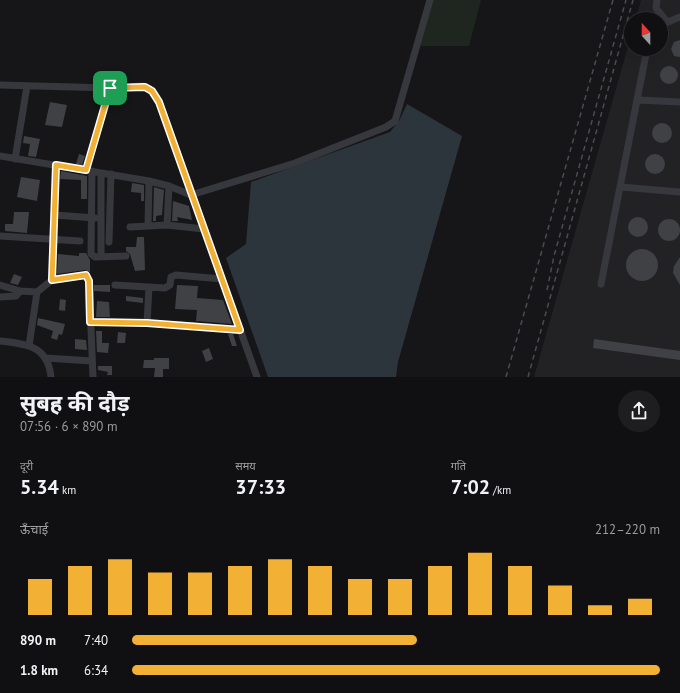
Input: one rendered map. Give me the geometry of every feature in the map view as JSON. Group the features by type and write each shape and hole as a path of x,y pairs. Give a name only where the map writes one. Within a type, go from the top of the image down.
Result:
{"street":[{"path":"0,156 149,181 169,186 191,195 295,163 391,125 398,115 430,0"},
{"path":"657,0 656,8 658,12"},
{"path":"668,22 680,18"},
{"path":"601,284 646,56"},
{"path":"0,85 110,88 142,86 152,91 159,102 257,377"},
{"path":"15,159 27,86"},
{"path":"110,88 89,170 92,218 91,254 101,257 126,256"},
{"path":"638,100 680,102"},
{"path":"52,280 56,165"},
{"path":"101,172 101,257"},
{"path":"109,242 111,174"},
{"path":"148,226 149,181"},
{"path":"167,225 169,186"},
{"path":"621,187 680,192"},
{"path":"55,215 109,219"},
{"path":"130,227 167,225 204,229"},
{"path":"0,236 80,241"},
{"path":"0,285 20,291 37,292 52,280 86,275 89,281 93,377"},
{"path":"115,285 149,288 168,287 171,277 176,275 222,279"},
{"path":"147,323 149,288"},
{"path":"0,297 17,296 20,291"},
{"path":"29,346 37,292"},
{"path":"90,322 147,323 240,330"},
{"path":"0,341 29,346 46,358 50,367 51,377"},
{"path":"46,358 92,361"}],"shaded area":[{"path":"431,0 481,0 469,46 418,46"},
{"path":"641,0 680,0 680,377 534,377 625,56 668,56 668,12 638,12"},
{"path":"407,104 462,136 398,362 396,377 268,377 226,258 246,244 251,182 390,132 399,121"}],"building":[{"path":"680,40 680,57 674,56 671,49 674,42"},
{"path":"669,66 675,69 678,75 675,81 669,84 663,81 660,75 663,69"},
{"path":"50,102 67,105 62,127 45,125"},
{"path":"658,123 666,123 672,129 672,137 666,143 658,143 652,137 652,129"},
{"path":"24,136 40,139 36,157 28,156 30,144 23,143"},
{"path":"79,154 85,156 82,165 76,164"},
{"path":"651,154 659,154 665,160 665,168 659,174 651,174 645,168 645,160"},
{"path":"61,171 87,176 87,199 81,199 81,180 60,179"},
{"path":"21,177 40,180 37,201 17,197"},
{"path":"132,183 144,185 144,201 141,201 141,193 131,192"},
{"path":"154,187 164,190 162,215 156,216 156,221 153,221"},
{"path":"173,201 189,206 192,220 177,217 178,221 172,221"},
{"path":"14,212 29,212 27,233 5,231 5,224 13,224"},
{"path":"638,217 645,220 648,227 645,234 638,237 631,234 628,227 631,220"},
{"path":"669,219 677,222 680,230 677,238 669,241 661,238 658,230 661,222"},
{"path":"137,237 144,237 145,270 135,271 130,254 126,251 126,247 136,247"},
{"path":"639,249 645,249 655,256 658,265 657,271 651,278 645,281 639,281 629,274 626,268 626,262 633,252"},
{"path":"79,253 86,253 90,260 90,272 85,270 57,274 58,254 79,256"},
{"path":"680,257 680,285 673,273 674,266"},
{"path":"14,274 22,277 18,285 10,283"},
{"path":"94,285 110,285 110,292 94,291"},
{"path":"177,285 198,286 197,298 223,300 232,324 196,321 197,310 175,309"},
{"path":"126,296 143,298 143,303 126,301"},
{"path":"60,299 66,300 65,311 59,310"},
{"path":"97,301 109,302 110,317 96,317"},
{"path":"38,318 65,324 62,335 59,334 57,340 51,338 53,331 37,325"},
{"path":"96,331 102,331 102,343 109,343 108,353 97,352"},
{"path":"118,332 126,333 125,343 117,343"},
{"path":"228,334 233,334 237,346 232,346"},
{"path":"75,339 86,340 87,350 75,349"},
{"path":"594,339 680,351 680,360 593,348"},
{"path":"209,348 213,359 206,362 202,351"},
{"path":"154,358 169,358 169,369 163,369 163,377 154,377 155,368 143,368 144,360 154,360"},
{"path":"98,366 112,366 112,375 107,375 108,372 98,370"}],"railway":[{"path":"506,377 613,0"},
{"path":"547,290 554,256 626,0"},
{"path":"528,377 633,0"}],"route":[{"path":"142,86 150,89 157,97 240,330 147,323 90,322 89,281 86,275 52,280 56,165 86,170 110,88 142,86"}]}
